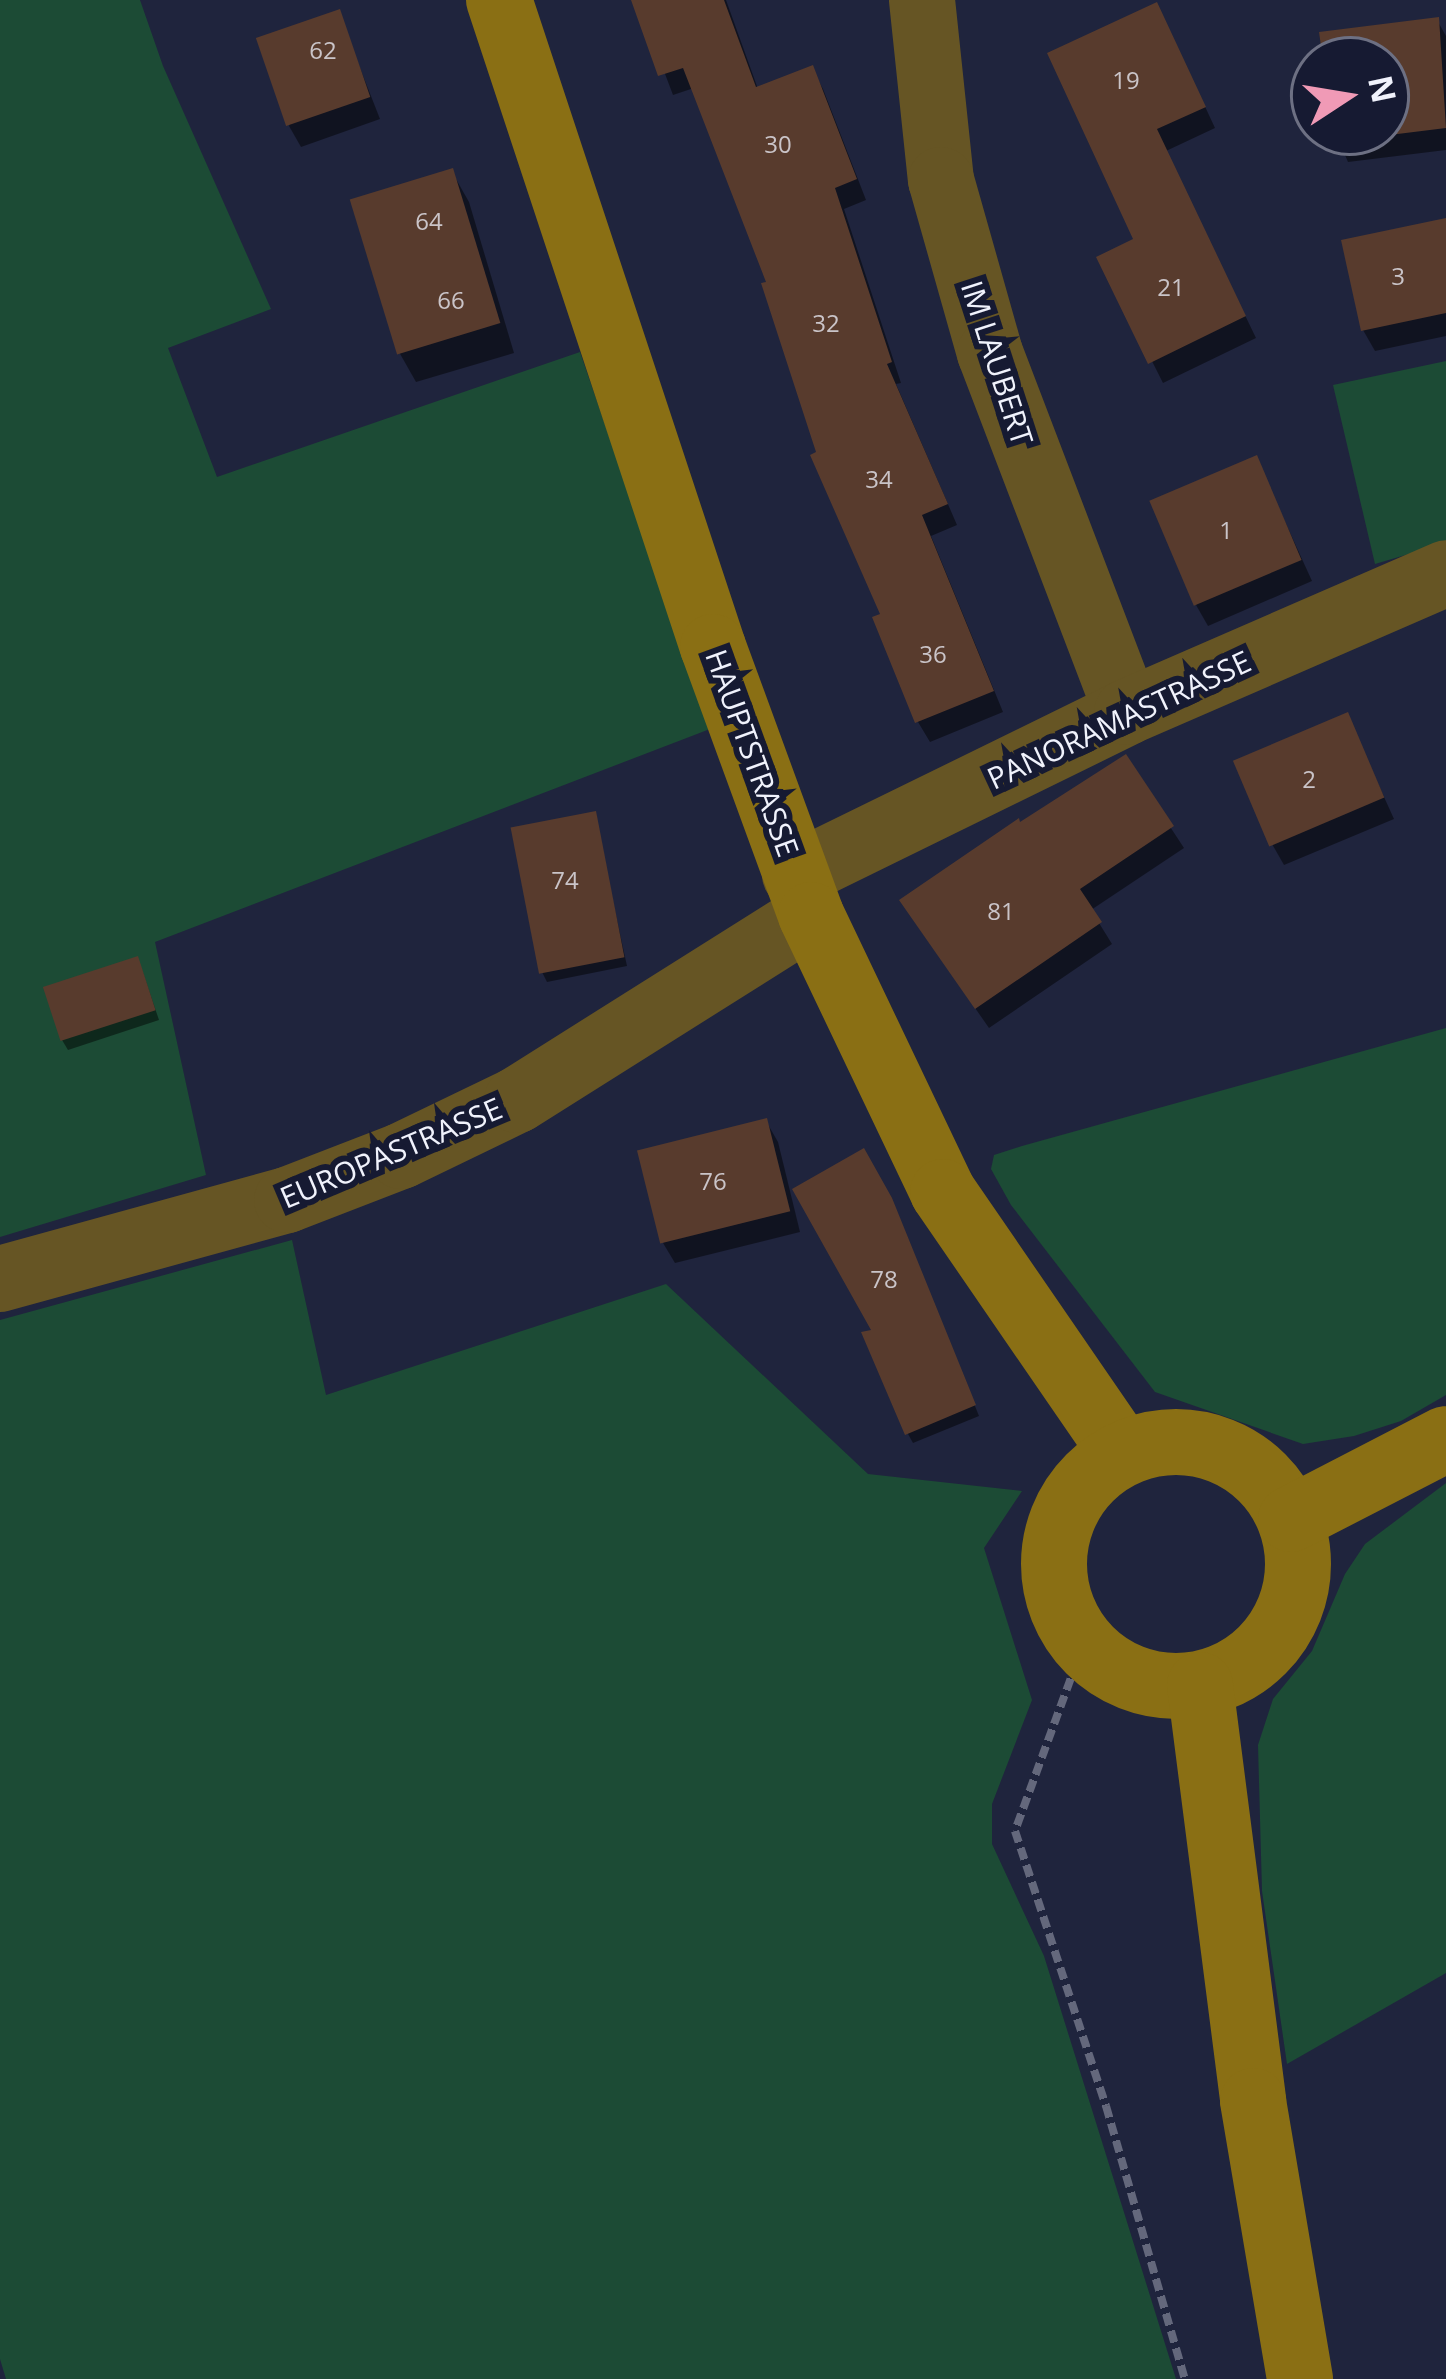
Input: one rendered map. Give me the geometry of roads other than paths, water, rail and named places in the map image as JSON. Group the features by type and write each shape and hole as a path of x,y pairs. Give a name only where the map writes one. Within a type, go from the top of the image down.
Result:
{"street":[{"name":"HAUPTSTRASSE","path":"500,0 676,536 803,895 944,1192 1122,1453"},
{"name":"IM LAUBERT","path":"922,0 941,180 990,353 1127,712"},
{"name":"PANORAMASTRASSE","path":"803,895 1127,712 1446,573"},
{"name":"EUROPASTRASSE","path":"0,1279 287,1200 401,1156 536,1088 803,895"},
{"path":"1291,1519 1446,1439"},
{"path":"1170,1440 1220,1449 1263,1476 1291,1519 1299,1572 1284,1624 1248,1664 1199,1685 1157,1686 1116,1673 1083,1645 1057,1595 1055,1539 1078,1488 1122,1453 1170,1440"},
{"path":"1199,1685 1253,2101 1300,2379"}]}
